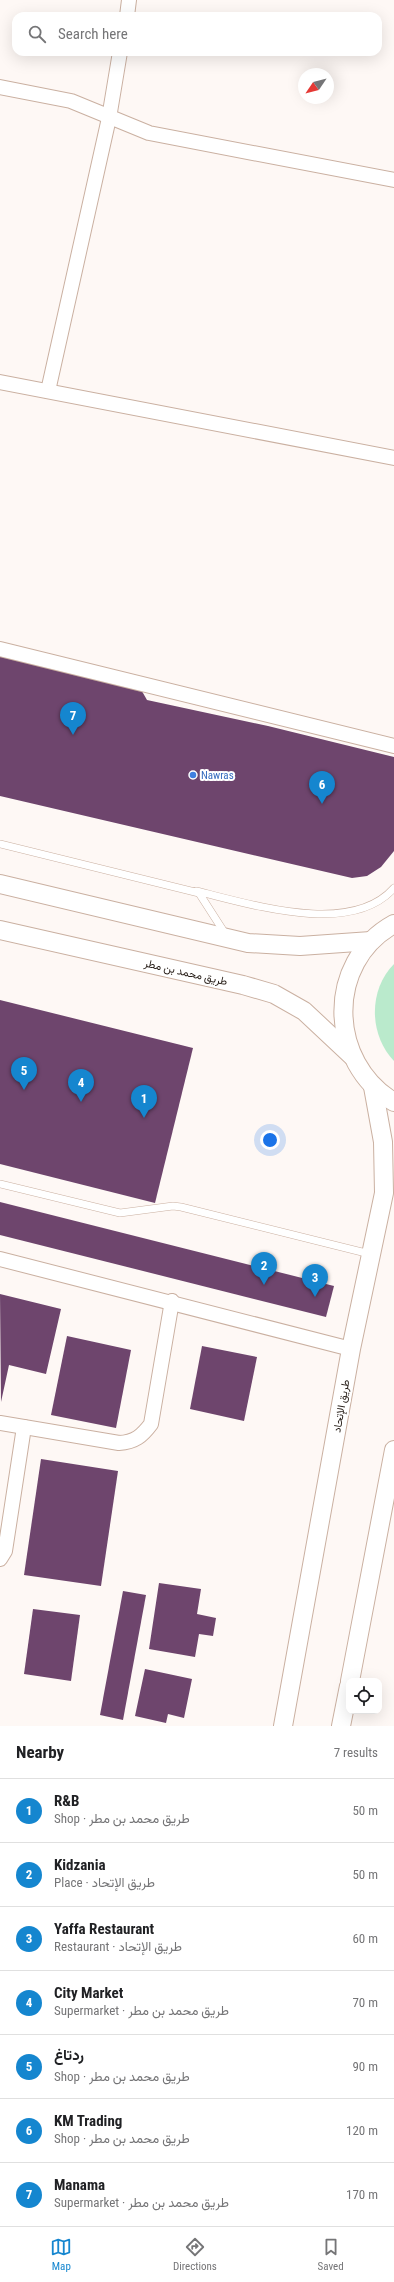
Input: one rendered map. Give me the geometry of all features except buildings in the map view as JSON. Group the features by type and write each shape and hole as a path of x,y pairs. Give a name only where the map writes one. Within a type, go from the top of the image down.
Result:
{"street":[{"path":"128,12 129,0"},
{"path":"48,391 109,118 119,56"},
{"path":"0,87 71,101 109,118 149,133 394,180"},
{"path":"0,382 394,458"},
{"path":"0,649 394,746"},
{"path":"0,884 228,938 284,946 371,941"},
{"path":"394,924 371,941 356,961 347,983 342,1008 344,1032 352,1056 358,1067 374,1087 394,1102"},
{"name":"طريق محمد بن مطر","path":"0,930 243,985 274,994 304,1011 352,1056"},
{"name":"طريق اﻹتحاد","path":"283,1726 351,1348 384,1193 383,1142 374,1087"},
{"path":"0,1258 351,1348"},
{"path":"0,1423 119,1443 131,1442 142,1436 151,1424 172,1301"},
{"path":"0,1558 5,1551 24,1427"},
{"path":"351,1678 394,1450"},
{"path":"341,1726 346,1701"}],"lane":[{"path":"0,844 199,893 228,938"},
{"path":"179,888 268,908 318,914 360,910 387,896 394,888"},
{"path":"0,1184 120,1213 181,1206 372,1255"}],"green space":[{"path":"394,964 394,1061 380,1039 376,1026 375,1012 376,999 380,986"}],"place":[{"name":"Manama","path":"73,735"},
{"name":"Nawras","path":"193,775"},
{"name":"KM Trading","path":"322,804"},
{"name":"ردتاغ","path":"24,1090"},
{"name":"City Market","path":"81,1102"},
{"name":"R&B","path":"144,1118"},
{"name":"Kidzania","path":"264,1285"},
{"name":"Yaffa Restaurant","path":"315,1297"}]}
